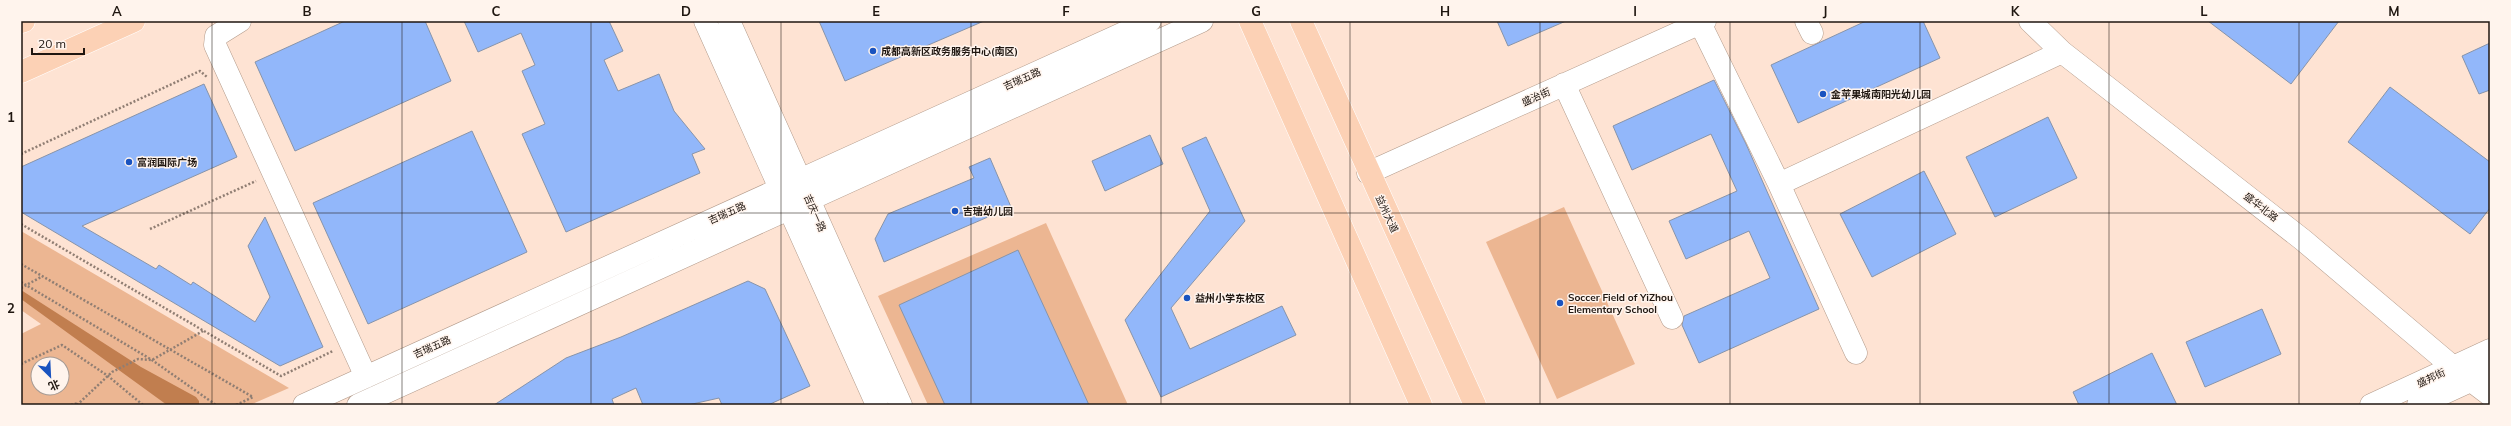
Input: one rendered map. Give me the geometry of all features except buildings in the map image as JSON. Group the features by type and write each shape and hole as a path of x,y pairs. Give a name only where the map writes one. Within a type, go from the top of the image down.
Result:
{"main road":[{"path":"21,72 134,21"},
{"path":"1250,21 1421,405"},
{"name":"益州大道","path":"1301,21 1368,173 1475,405"}],"street":[{"path":"240,21 224,29 216,36 215,45 366,377"},
{"path":"705,21 877,405"},
{"name":"吉庆一路","path":"729,21 900,405"},
{"name":"吉瑞五路","path":"304,405 1150,21"},
{"path":"368,403 1202,21"},
{"name":"盛华北路","path":"2030,21 2062,52 2303,240 2453,368 2481,376 2490,395"},
{"path":"1702,22 1779,184 1856,353"},
{"name":"盛治街","path":"1368,173 1702,22"},
{"path":"1779,184 2062,52"},
{"path":"1564,84 1672,318"},
{"name":"盛邦街","path":"2371,405 2490,350"},
{"name":"盛邦街","path":"2418,405 2481,376"}],"path":[{"path":"21,154 200,71 210,80"},
{"path":"255,173 261,187"},
{"path":"150,229 258,180"},
{"path":"21,224 281,376 334,352 330,345"},
{"path":"21,264 41,277 253,397 236,405"},
{"path":"22,288 41,277"},
{"path":"21,282 152,360 216,405"},
{"path":"77,405 82,402 112,372 134,360 152,360 203,330"},
{"path":"21,364 62,345 108,376 143,405"},
{"path":"71,405 82,402"}],"shaded area":[{"name":"Soccer Field of YiZhou Elementary School","path":"1564,207 1635,364 1557,399 1486,242"},
{"path":"1046,223 1128,405 928,405 878,296"},
{"path":"21,231 289,388 250,405 21,405 21,334 41,324 21,310"},
{"path":"21,290 141,367 196,397 199,401 199,405 167,405 21,299"}],"place":[{"name":"成都高新区政务服务中心(南区)","path":"873,51"},
{"name":"金苹果城南阳光幼儿园","path":"1823,94"},
{"name":"富润国际广场","path":"129,162"},
{"name":"吉瑞幼儿园","path":"955,211"},
{"name":"益州小学东校区","path":"1187,298"},
{"name":"Soccer Field of YiZhou Elementary School","path":"1560,303"}]}
